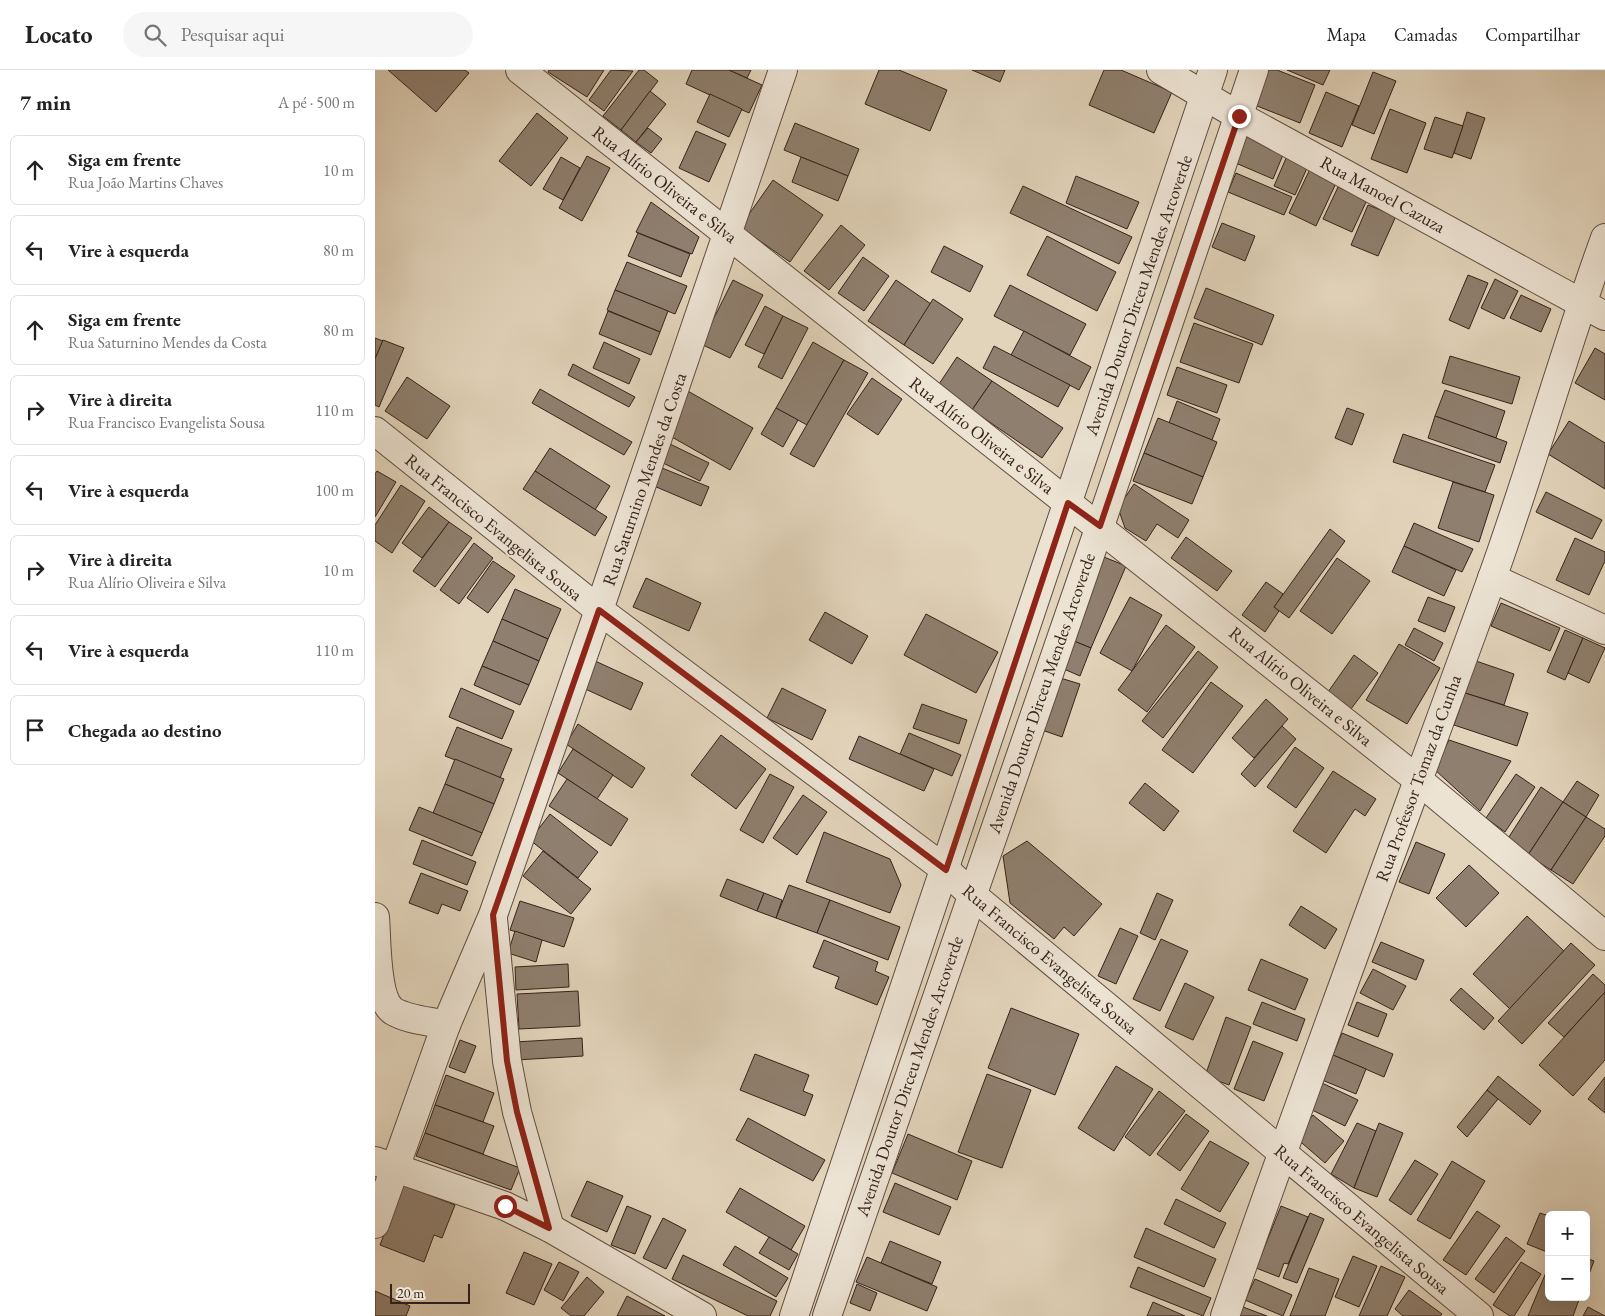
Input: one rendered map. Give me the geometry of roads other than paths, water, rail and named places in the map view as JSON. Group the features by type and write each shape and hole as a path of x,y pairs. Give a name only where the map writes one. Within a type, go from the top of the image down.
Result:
{"street":[{"name":"Rua Alírio Oliveira e Silva","path":"520,70 1068,503 1100,526 1417,779 1605,936"},
{"name":"Rua Saturnino Mendes da Costa","path":"375,1224 385,1165 493,915 783,70"},
{"name":"Rua Manoel Cazuza","path":"1161,70 1239,116 1605,316"},
{"name":"Avenida Doutor Dirceu Mendes Arcoverde","path":"794,1316 946,870 1213,70"},
{"name":"Avenida Doutor Dirceu Mendes Arcoverde","path":"827,1316 971,894 1100,526 1254,70"},
{"name":"Rua Professor Tomaz da Cunha","path":"1225,1316 1281,1152 1492,578 1582,302 1605,238"},
{"name":"Rua Francisco Evangelista Sousa","path":"375,431 599,610 946,870 971,894 1479,1316"},
{"path":"1492,578 1605,630"},
{"path":"493,915 507,1061 517,1112 549,1228"},
{"path":"375,917 380,990 386,1004 401,1015 446,1025"},
{"path":"385,1165 505,1206 549,1228 702,1316"}]}
